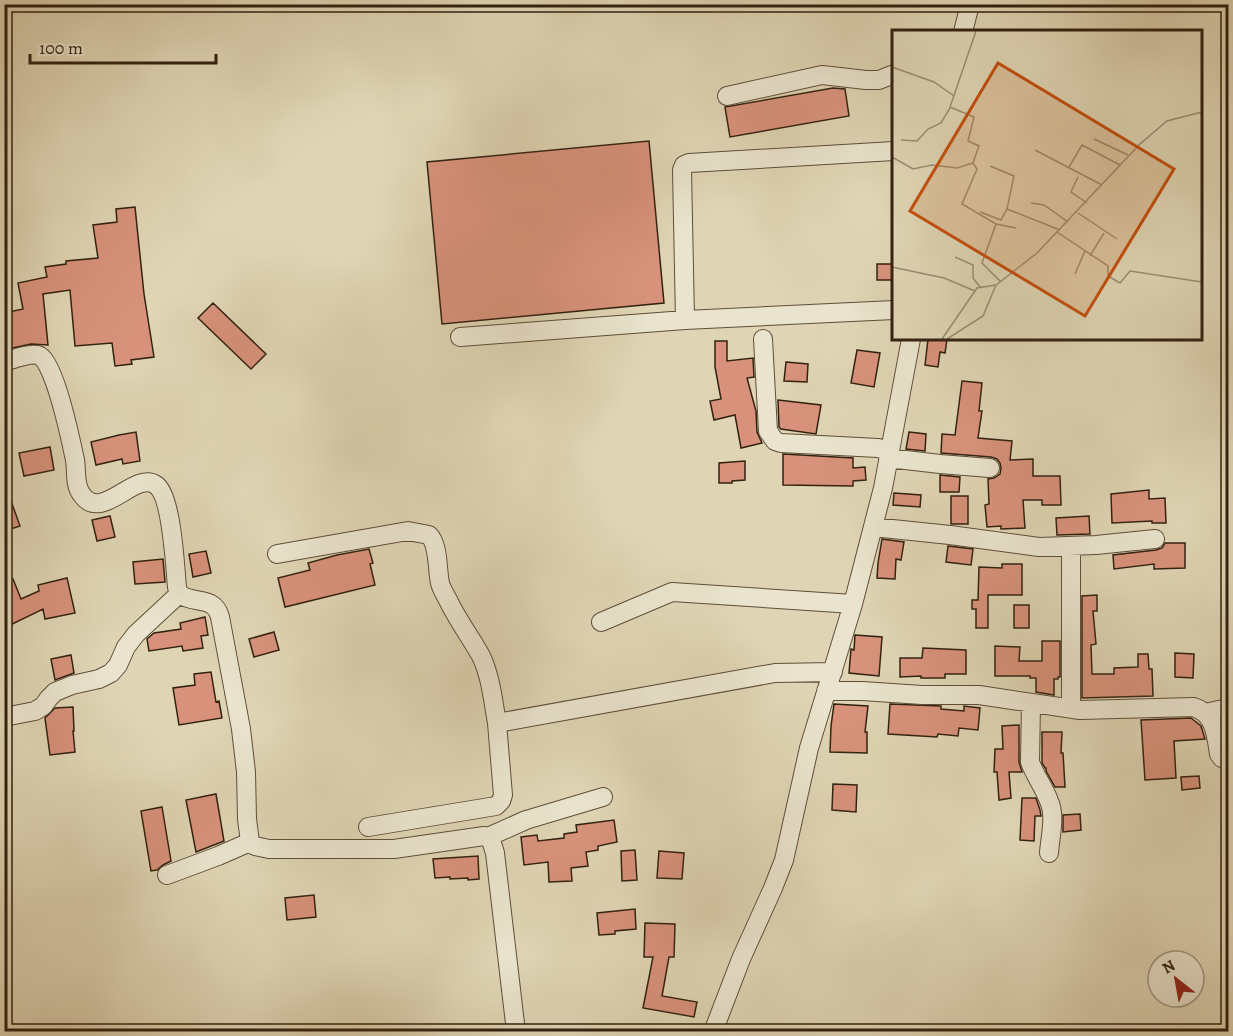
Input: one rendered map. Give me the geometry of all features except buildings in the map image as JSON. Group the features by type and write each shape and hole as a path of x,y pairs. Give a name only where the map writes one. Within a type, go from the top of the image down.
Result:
{"street":[{"path":"964,30 970,4"},
{"path":"727,96 822,75 879,80 892,75"},
{"path":"685,320 682,170 684,165 892,151"},
{"path":"460,337 685,320 892,310"},
{"path":"763,339 768,431 775,441 878,448 889,454 939,464 990,468"},
{"path":"713,1032 741,959 779,874 788,843 809,748 853,604 883,488 911,340"},
{"path":"4,362 34,354 42,357 50,368 72,446 78,491 86,500 90,503 101,503 141,484 149,483 158,486 162,491 168,513 179,594 212,603 218,610 241,729 250,842 255,846 269,849 394,849 488,837 526,820 603,797"},
{"path":"873,527 1039,547 1155,539"},
{"path":"277,554 408,531 429,535 434,542 442,590 485,666 497,723 503,795 499,804 368,827"},
{"path":"1071,546 1071,708"},
{"path":"601,622 672,592 853,604"},
{"path":"4,717 35,711 56,692 111,673 136,634 179,594"},
{"path":"497,723 775,673 833,672"},
{"path":"826,691 979,695 1096,710 1193,707 1200,709 1211,720 1219,754 1228,760"},
{"path":"1031,703 1030,762 1050,802 1052,816 1048,853"},
{"path":"1206,714 1228,708"},
{"path":"488,837 494,846 516,1032"},
{"path":"167,875 250,842"}]}
